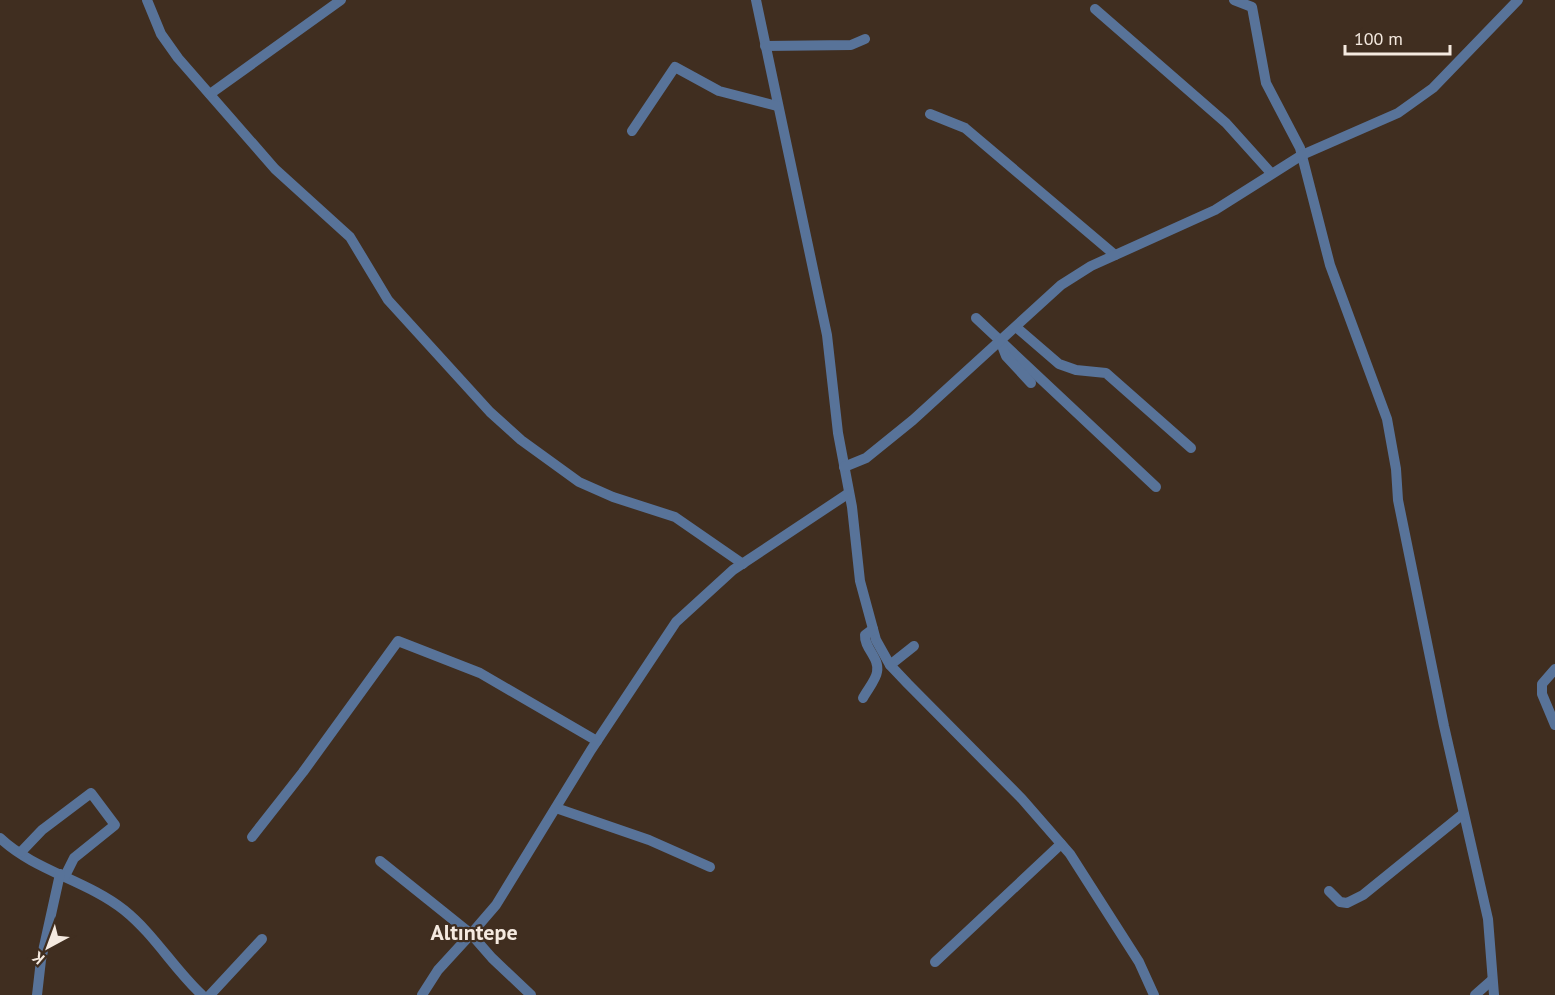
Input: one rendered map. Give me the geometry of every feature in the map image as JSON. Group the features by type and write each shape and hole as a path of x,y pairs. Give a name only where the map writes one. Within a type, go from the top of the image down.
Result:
{"street":[{"path":"147,0 161,34 210,94 275,169 350,237 388,300 490,412 521,440 579,482 613,497 675,517 743,564"},
{"path":"210,94 341,0"},
{"path":"756,0 827,336 860,581 873,629 890,665 1022,799 1061,844 1139,962 1154,995"},
{"path":"1234,0 1252,4 1266,83 1302,155 1330,265 1387,419 1396,469 1398,500 1463,814 1488,919 1494,995"},
{"path":"844,467 866,458 888,441 1061,285 1115,255 1215,210 1302,155 1398,113 1433,88 1517,0"},
{"path":"1095,9 1226,123 1271,173"},
{"path":"765,46 851,45 865,39"},
{"path":"632,130 675,67 719,91 777,106"},
{"path":"930,114 965,128 1115,255"},
{"path":"976,318 1156,487"},
{"path":"1016,327 1059,364 1076,370 1106,373 1191,448"},
{"path":"1000,340 1006,356 1031,383"},
{"path":"422,995 438,970 496,905 597,741 676,622 743,564 849,493"},
{"path":"863,698 877,673 877,664 864,643 865,635 873,629"},
{"path":"252,837 303,772 398,641 480,672 597,741"},
{"path":"890,665 914,646"},
{"path":"1555,669 1542,684 1542,694 1555,725"},
{"path":"21,852 42,830 91,793 116,825 74,858 63,875 42,960 37,995"},
{"path":"555,808 649,840 710,867"},
{"path":"1329,891 1340,902 1347,903 1363,895 1463,814"},
{"path":"0,838 124,910 202,995"},
{"path":"935,962 1061,844"},
{"path":"380,861 471,934 492,958 531,995"},
{"path":"210,995 262,939"},
{"path":"1475,995 1492,980"}],"district":[{"name":"Altıntepe","path":"474,932"}]}
